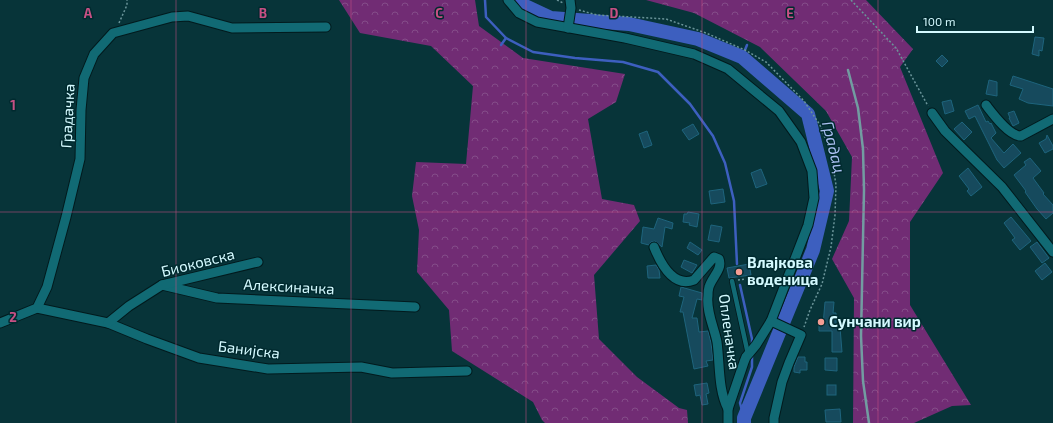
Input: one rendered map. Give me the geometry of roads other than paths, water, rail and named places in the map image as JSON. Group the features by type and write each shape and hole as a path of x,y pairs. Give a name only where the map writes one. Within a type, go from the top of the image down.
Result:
{"street":[{"path":"508,0 519,13 537,22 625,38 694,54 728,69 779,111 801,142 812,170 814,198 808,225 785,283 774,323 748,354 744,362 728,409 728,423"},
{"path":"568,28 570,4"},
{"name":"Градачка","path":"37,308 47,287 80,159 81,110 84,78 94,54 113,33 172,17 188,16 232,28 326,27"},
{"path":"986,105 1007,129 1018,136 1021,136 1053,118"},
{"path":"932,113 945,131 1002,187 1053,252"},
{"name":"Опленачка","path":"654,247 666,272 682,281 691,282 694,280 714,257 720,262 719,268 709,286 707,299 716,340 725,402 728,409"},
{"name":"Биоковска","path":"108,323 129,306 162,285 258,262"},
{"name":"Алексиначка","path":"162,285 217,298 415,307"},
{"path":"0,323 37,308"},
{"name":"Банијска","path":"37,308 108,323 199,358 268,369 361,367 392,373 467,371"},
{"path":"774,323 798,334 782,382 774,423"},
{"path":"721,380 738,382"}],"lane":[{"path":"732,281 748,354"}],"waterway":[{"path":"485,0 486,17 506,38 533,52 575,58 623,62 658,72 690,104 713,136 725,163 734,201 737,264"},
{"name":"Градац","path":"518,0 523,5 551,18 629,24 698,39 742,57 808,114 827,191 813,250 744,418 744,423"},
{"path":"501,45 506,38"},
{"path":"742,57 747,45"},
{"path":"740,285 752,345"},
{"path":"744,418 740,403 752,367 752,354"}],"railway":[{"path":"848,70 858,108 863,149 864,190 861,336 863,381 869,423"}],"place":[{"name":"Влајкова воденица","path":"739,272"},
{"name":"Сунчани вир","path":"821,322"}]}
